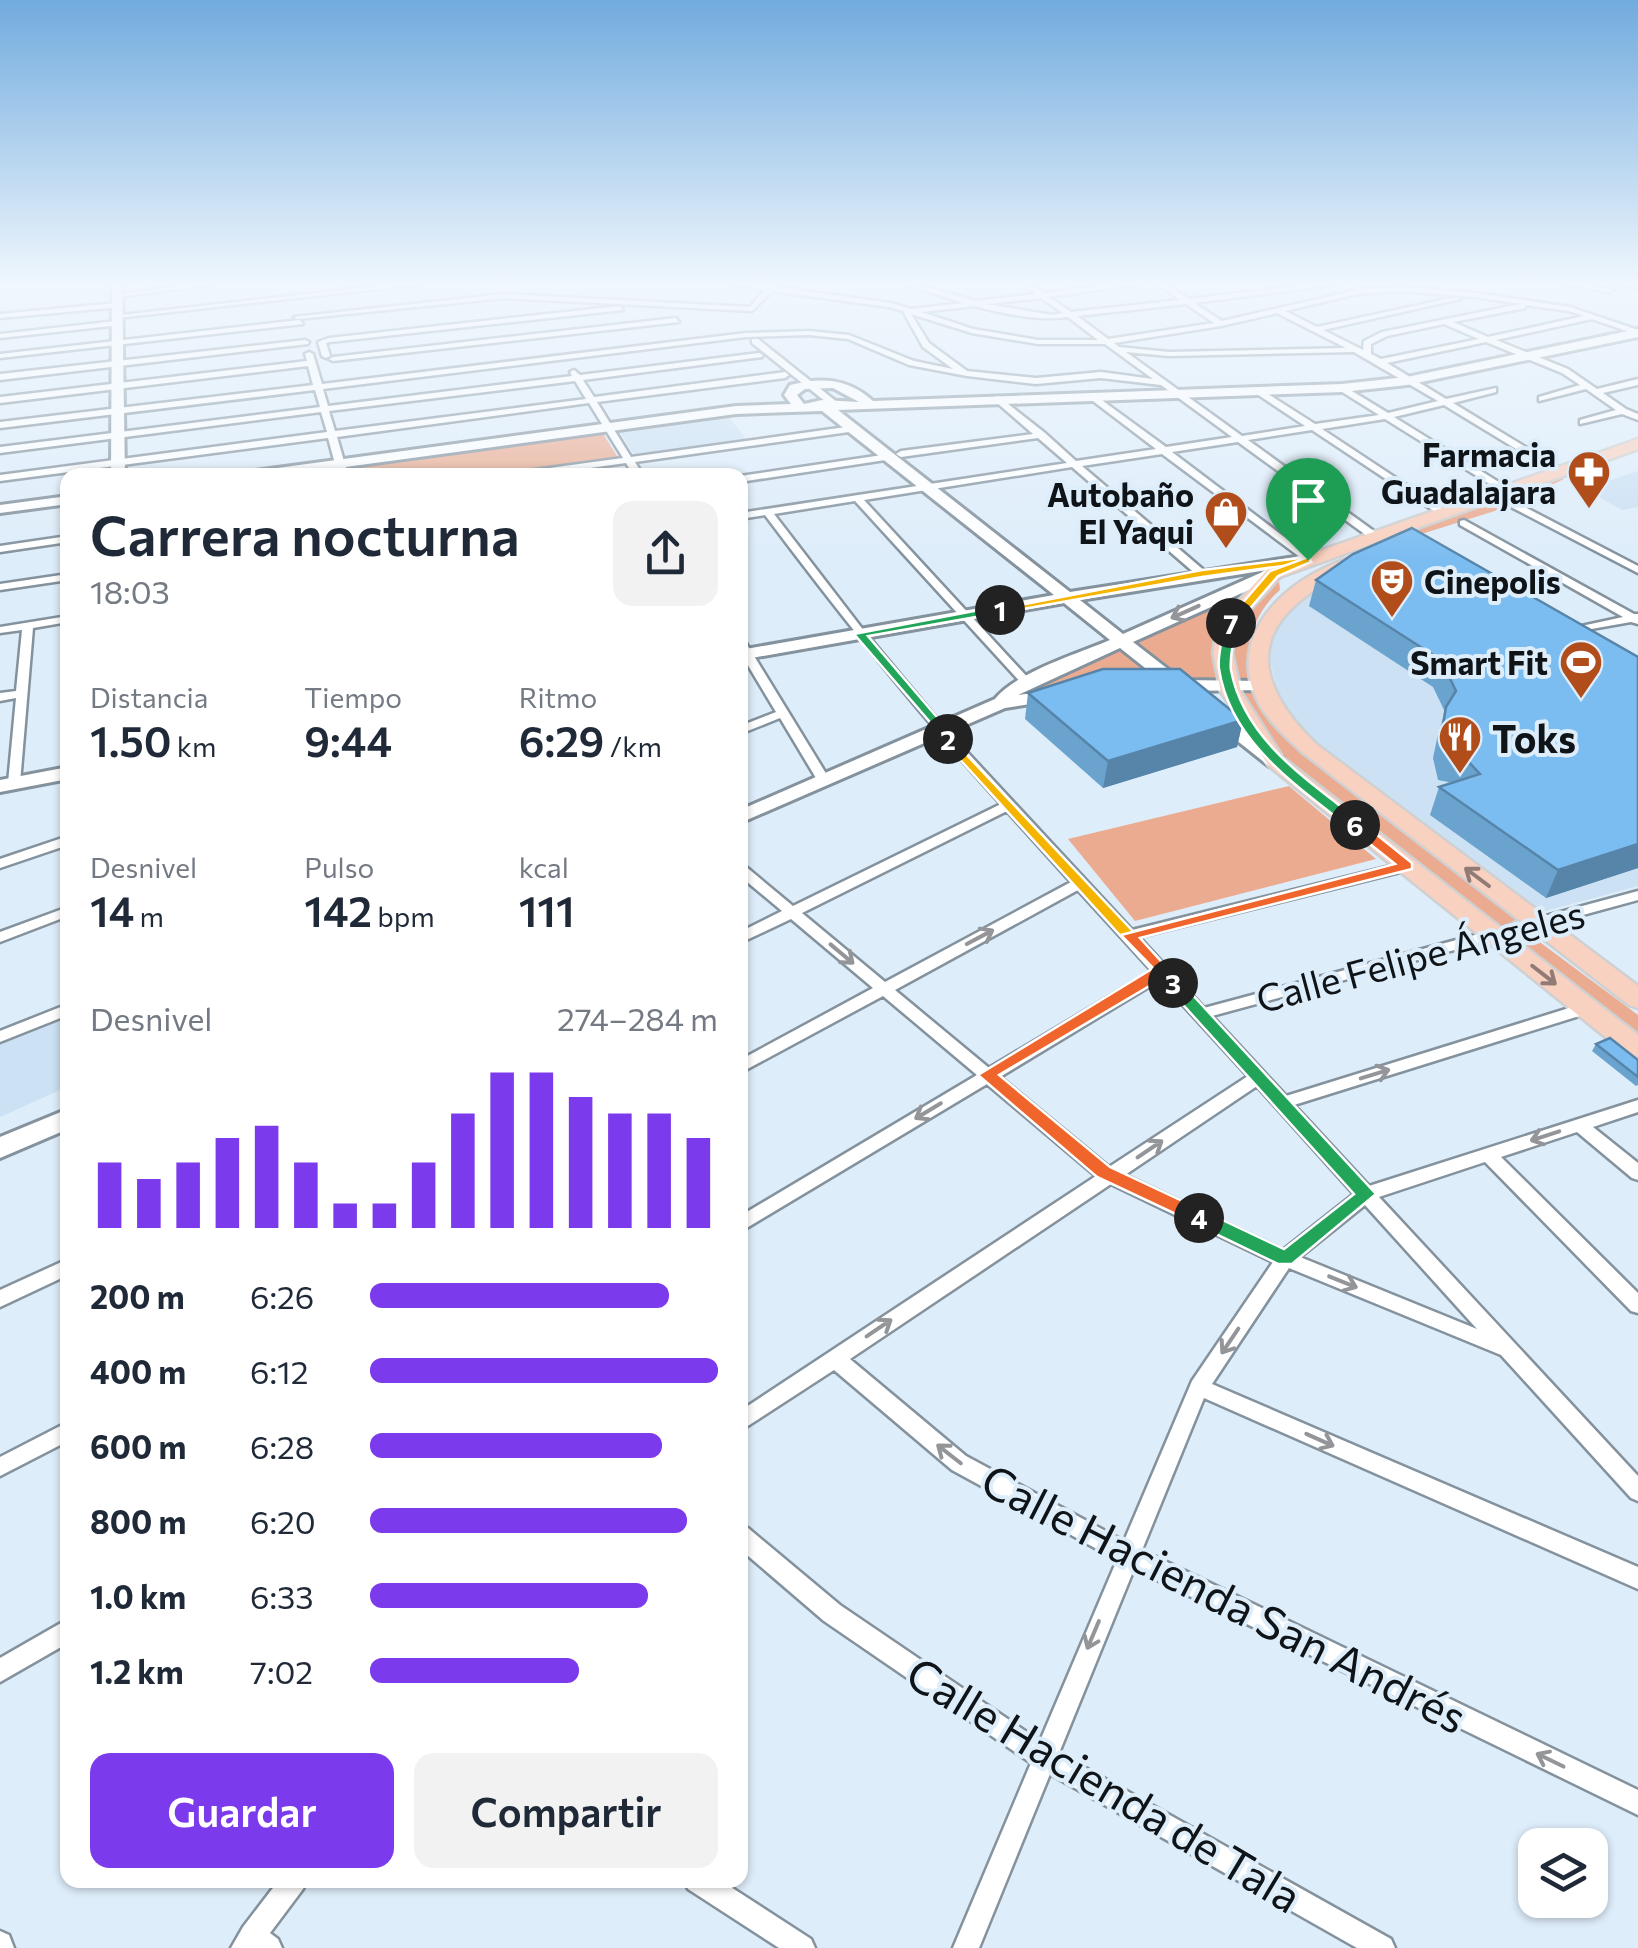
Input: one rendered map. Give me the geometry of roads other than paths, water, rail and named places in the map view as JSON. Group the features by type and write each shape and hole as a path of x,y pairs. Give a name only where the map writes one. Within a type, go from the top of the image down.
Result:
{"main road":[{"path":"1638,444 1562,473 1464,524 1374,536 1274,573 1235,616 1224,666 1237,710 1276,762 1638,1049"},
{"path":"1638,461 1515,499 1442,513 1319,576 1277,610 1260,634 1256,658 1260,686 1276,718 1290,733 1638,999"},
{"path":"1251,567 1274,573 1286,582 1277,610"}],"street":[{"path":"117,375 118,468 332,434 786,375 804,385 845,386 868,403"},
{"path":"0,400 211,375"},
{"path":"315,375 342,468"},
{"path":"0,424 408,375"},
{"path":"0,450 594,375"},
{"path":"792,375 1074,596 1178,686 1276,762"},
{"path":"977,375 1036,380 1102,375 1161,383"},
{"path":"1150,375 1374,536"},
{"path":"1398,375 1562,473"},
{"path":"348,468 609,426 798,405 1260,392 1342,388 1439,375"},
{"path":"1572,375 1624,412 1638,417"},
{"path":"578,377 634,468"},
{"path":"1542,398 1638,382"},
{"path":"798,405 790,395 804,385"},
{"path":"1342,388 1515,499 1638,570"},
{"path":"748,515 1388,416 1493,390"},
{"path":"1260,392 1442,513"},
{"path":"1092,396 1308,560"},
{"path":"998,399 1202,574"},
{"path":"828,404 853,429 895,456"},
{"path":"1582,422 1624,412"},
{"path":"568,468 853,429"},
{"path":"748,478 1042,435"},
{"path":"0,478 60,473"},
{"path":"857,498 1027,683"},
{"path":"0,509 60,501"},
{"path":"768,512 860,634 939,729 1638,1491"},
{"path":"1464,524 1636,619"},
{"path":"0,549 60,541"},
{"path":"748,650 1202,574 1308,560"},
{"path":"1002,703 1009,693 1027,683 1274,573"},
{"path":"0,587 60,578"},
{"path":"1574,643 1559,634 1636,619"},
{"path":"0,630 60,620"},
{"path":"28,625 23,693 7,785 60,775"},
{"path":"748,660 824,780"},
{"path":"1143,685 1260,686"},
{"path":"748,813 1002,703 1071,691"},
{"path":"0,697 23,693"},
{"path":"748,727 783,712"},
{"path":"748,934 1010,805"},
{"path":"0,864 60,843"},
{"path":"1129,935 1407,866"},
{"path":"748,876 1110,1176 1285,1258 1508,1349"},
{"path":"748,1062 1080,882"},
{"name":"Calle Felipe Ángeles","path":"1201,1014 1635,899"},
{"path":"0,937 60,914"},
{"path":"748,1220 1162,972"},
{"path":"1282,1103 1587,1008"},
{"path":"0,1036 60,1012"},
{"path":"748,1417 1258,1077"},
{"path":"966,1948 1198,1387 1285,1258 1366,1194 1638,1106"},
{"path":"0,1148 60,1122"},
{"path":"1580,1124 1638,1174"},
{"path":"1488,1155 1638,1304"},
{"path":"0,1300 60,1270"},
{"name":"Calle Hacienda San Andrés","path":"834,1358 959,1463 1127,1554 1638,1803"},
{"path":"1198,1387 1638,1578"},
{"path":"0,1467 60,1435"},
{"name":"Calle Hacienda de Tala","path":"748,1542 832,1613 1043,1756 1382,1948"},
{"path":"0,1671 60,1635"},
{"path":"255,1944 289,1888"},
{"path":"709,1888 802,1948"}],"place":[{"name":"Farmacia Guadalajara","path":"1589,510"},
{"name":"Autobaño El Yaqui","path":"1226,550"},
{"name":"Cinepolis","path":"1392,619"},
{"name":"Smart Fit","path":"1581,700"},
{"name":"Toks","path":"1460,775"}]}
